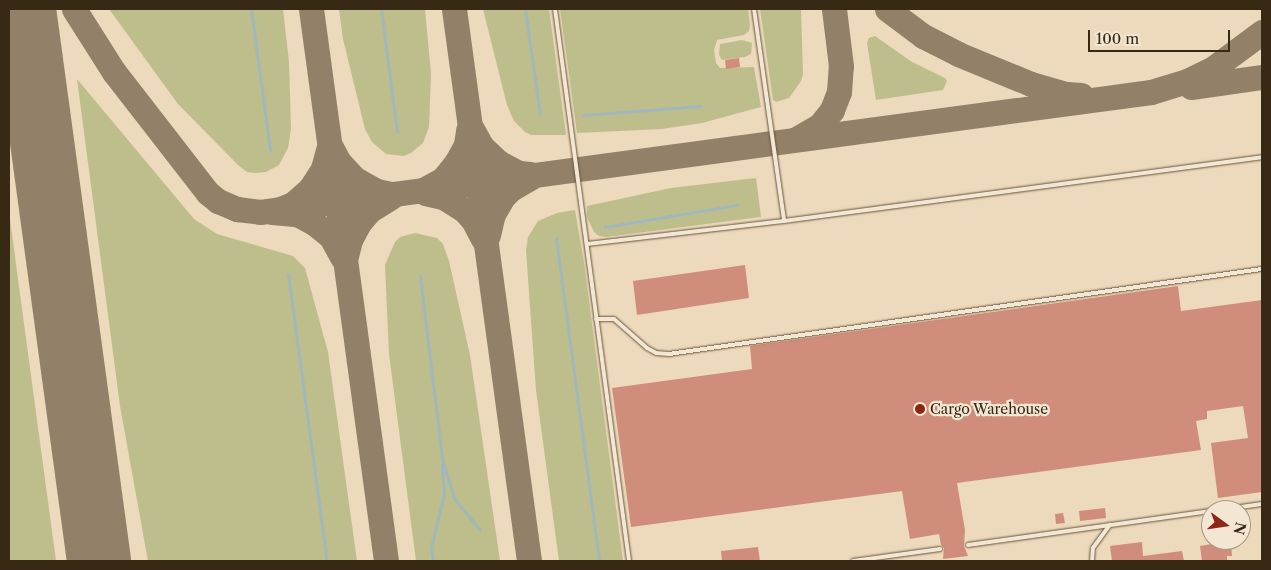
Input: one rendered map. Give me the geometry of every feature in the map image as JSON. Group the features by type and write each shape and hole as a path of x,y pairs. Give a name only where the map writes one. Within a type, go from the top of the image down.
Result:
{"lane":[{"path":"555,9 628,561"},
{"path":"754,9 784,221"},
{"path":"587,244 784,221 1262,157"},
{"path":"596,319 614,320 646,348 656,353 668,354 1262,269"},
{"path":"968,545 1201,512"},
{"path":"1092,561 1093,548 1110,525"},
{"path":"853,561 940,549"}],"green space":[{"path":"109,9 283,9 289,62 291,129 288,148 279,165 266,172 255,173 247,172 238,165 178,104"},
{"path":"339,9 425,9 431,74 429,127 423,143 411,153 404,156 386,154 372,142 365,129 343,39"},
{"path":"483,9 549,9 566,135 531,135 514,121 507,105"},
{"path":"560,9 748,9 749,31 744,35 717,40 714,50 716,63 720,68 754,67 761,107 702,123 662,129 577,133"},
{"path":"760,9 801,9 803,74 801,81 789,98 776,102 773,100"},
{"path":"875,36 912,62 945,78 947,81 943,90 876,100 867,43 869,38"},
{"path":"742,40 752,43 751,54 745,57 722,60 719,55 720,44"},
{"path":"77,79 194,219 217,234 293,256 305,268 328,352 357,561 148,561 120,406"},
{"path":"756,178 761,217 606,237 599,236 594,232 587,217 587,206 671,188"},
{"path":"575,210 584,262 623,561 559,561 536,390 526,250 528,237 538,221 557,213"},
{"path":"9,212 56,561 9,561"},
{"path":"415,233 437,238 443,244 449,261 470,355 500,561 416,561 389,354 385,265 395,242 400,237"}],"building":[{"path":"739,58 740,67 726,69 725,60"},
{"path":"745,265 749,298 637,315 633,281"},
{"name":"Cargo Warehouse","path":"1178,286 1181,311 1262,300 1262,492 1218,498 1211,443 1248,438 1243,406 1207,411 1207,419 1196,421 1201,450 957,483 965,530 964,546 968,556 943,559 944,548 941,545 939,534 910,539 902,491 631,527 612,388 752,369 750,346"},
{"path":"1105,508 1106,518 1080,521 1079,511"},
{"path":"1063,513 1065,523 1056,524 1055,514"},
{"path":"1142,542 1143,556 1182,551 1184,561 1112,561 1110,546"},
{"path":"1200,546 1201,550 1232,550 1232,556 1227,556 1227,561 1202,561"},
{"path":"758,547 760,561 722,561 721,551"}],"waterway":[{"path":"251,9 270,150"},
{"path":"381,9 397,132"},
{"path":"525,9 540,114"},
{"path":"583,115 701,106"},
{"path":"605,227 737,205"},
{"path":"556,238 599,561"},
{"path":"288,274 327,561"},
{"path":"420,276 442,458 454,498 480,530"},
{"path":"433,561 431,548 444,494 442,464"}],"taxiway":[{"path":"74,9 114,72 208,193 218,201 237,209 260,212 1151,92 1187,81 1212,69 1262,32"},
{"path":"311,9 386,561"},
{"path":"454,9 529,561"},
{"path":"796,139 820,125 832,110 839,92 841,66 834,9"},
{"path":"887,9 923,36 958,54 1031,84 1067,94 1081,95"},
{"path":"1191,87 1262,77"},
{"path":"472,129 482,147 498,162 519,173 530,174"},
{"path":"425,189 443,179 456,163 466,145 468,130"},
{"path":"331,147 339,162 355,179 377,191 391,194"},
{"path":"328,150 323,169 310,189 293,204 272,212 297,214 314,223 331,237 342,257"},
{"path":"488,235 493,214 503,197 511,189 530,178"},
{"path":"425,193 443,197 464,210 473,220 483,239"},
{"path":"346,256 350,240 359,223 369,211 391,197"},
{"path":"87,475 114,561"}],"runway":[{"path":"24,9 99,561"}],"place":[{"name":"Cargo Warehouse","path":"920,409"}]}
